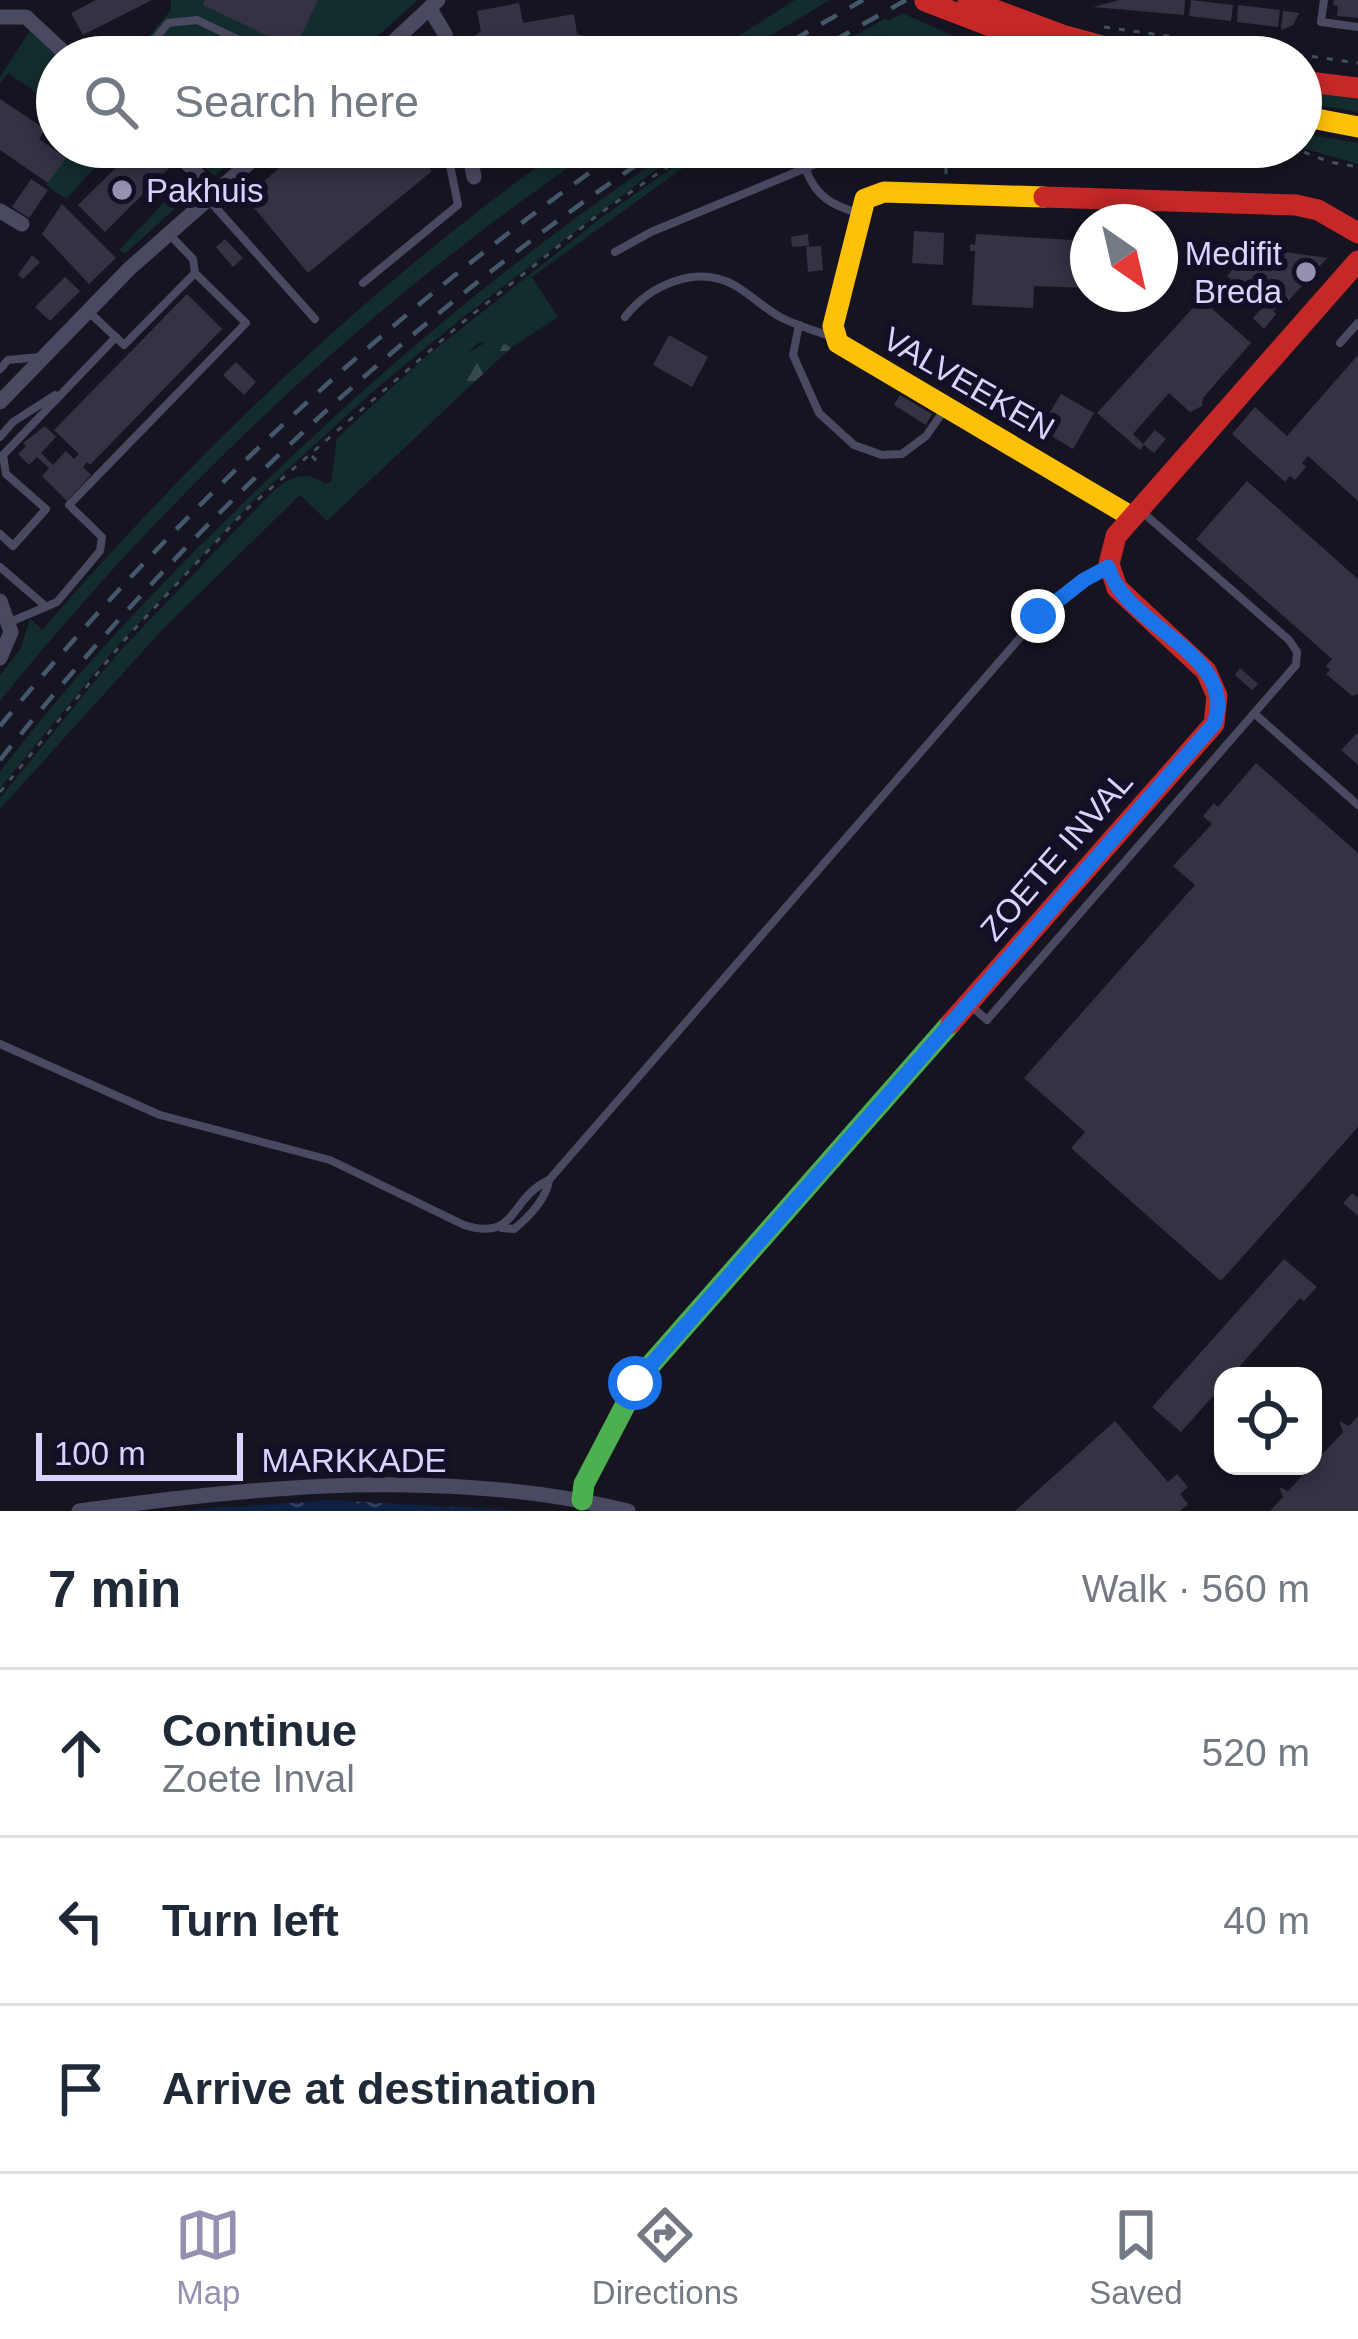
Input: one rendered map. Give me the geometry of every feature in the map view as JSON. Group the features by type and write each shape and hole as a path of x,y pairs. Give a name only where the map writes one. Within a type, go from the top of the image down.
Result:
{"street":[{"path":"26,17 39,0"},
{"path":"968,0 1065,36"},
{"path":"925,1 1016,36"},
{"path":"400,36 434,4 445,36"},
{"path":"0,17 26,17 46,36"},
{"path":"1322,84 1358,88"},
{"path":"1322,120 1358,127"},
{"path":"189,168 210,194"},
{"path":"0,402 168,232 242,168"},
{"path":"473,168 475,177"},
{"path":"860,214 865,199 877,192 1296,205 1328,215 1358,233"},
{"path":"0,212 22,224"},
{"name":"VALVEEKEN","path":"860,214 833,326 835,345 1136,513"},
{"path":"1108,567 1112,543 1136,513 1358,261"},
{"name":"ZOETE INVAL","path":"582,1500 584,1484 640,1376 1208,732 1219,701 1208,671 1119,591 1108,567"},
{"path":"0,601 10,622 8,644 0,658"},
{"name":"MARKKADE","path":"80,1511 290,1486 353,1484 582,1500 628,1511"}],"lane":[{"path":"1324,0 1321,22 1358,27"},
{"path":"157,36 168,23 197,20 231,36"},
{"path":"363,284 458,205 451,168"},
{"path":"615,252 651,232 810,168"},
{"path":"806,170 828,202 860,214"},
{"path":"210,194 315,319"},
{"path":"10,622 60,599 103,548 100,533 69,505 246,323 196,273 193,259 168,232"},
{"path":"88,310 124,345 196,273"},
{"path":"626,317 659,286 709,278 731,284 835,345"},
{"path":"1340,343 1358,323"},
{"path":"799,325 792,346 797,366 826,424 854,446 882,455 902,454 926,436 946,408"},
{"path":"0,535 13,546 46,509 6,474 2,461 6,450 116,337"},
{"path":"1,365 42,357"},
{"path":"0,437 13,422 67,388"},
{"path":"968,1004 986,1020 1297,661 1295,648 1136,513"},
{"path":"0,567 43,604"},
{"path":"0,1045 160,1115 330,1160 464,1225 485,1232 502,1228 538,1185 549,1180 1038,616 1108,567"},
{"path":"1255,714 1358,805"},
{"path":"1113,839 1131,855"}],"path":[{"path":"1095,26 1166,36"},
{"path":"1322,58 1358,63"},
{"path":"1322,159 1358,167"},
{"path":"0,793 154,608 248,508 463,322 599,214 666,168"},
{"path":"945,194 946,168"},
{"path":"311,455 321,466"}],"green space":[{"path":"171,0 418,0 378,36 149,36 171,10"},
{"path":"795,0 830,0 770,36 738,36"},
{"path":"902,13 954,36 855,36"},
{"path":"31,29 39,36 36,92 8,73 0,83"},
{"path":"1322,93 1358,96 1358,112 1322,106"},
{"path":"1322,137 1358,143 1358,164 1322,154"},
{"path":"58,168 95,168 66,199 46,185"},
{"path":"536,168 568,168 434,268 279,402 134,547 0,701 0,675 21,648 30,618 42,630 162,498 289,373"},
{"path":"647,168 658,168 378,387 255,499 112,652 0,788 0,772 34,728 183,563 391,367 578,216"},
{"path":"672,168 683,168 532,277 558,317 511,348 501,341 478,343 453,369 469,387 327,521 300,495 163,629 0,809 0,798 118,653 272,492 298,477 331,482 337,438 423,359 602,217"},
{"path":"186,173 197,188 125,254 119,250 175,191 172,186"},
{"path":"488,341 501,341 511,348 469,387 453,369 457,360"}],"water":[{"path":"331,1500 527,1511 174,1511"}],"building":[{"path":"96,0 152,0 83,35 71,13"},
{"path":"205,0 318,0 301,36 268,36 203,5"},
{"path":"1119,0 1185,0 1184,15 1093,7"},
{"path":"1191,0 1233,5 1231,21 1189,16"},
{"path":"1334,0 1358,0 1358,18 1337,16"},
{"path":"519,3 523,23 574,14 577,34 586,36 474,36 481,31 477,11"},
{"path":"1238,5 1280,10 1278,27 1237,22"},
{"path":"1283,11 1299,13 1293,25 1281,30"},
{"path":"0,99 36,123 36,168 59,168 48,183 0,150"},
{"name":"Pakhuis","path":"116,168 169,168 105,232 78,205"},
{"path":"280,168 432,171 308,273 250,203 258,197 253,190"},
{"path":"31,179 48,190 29,218 12,207"},
{"path":"62,204 116,258 89,284 42,234"},
{"path":"914,231 944,233 943,265 912,263"},
{"path":"808,234 809,246 792,247 791,237"},
{"path":"976,234 1070,240 1070,287 1034,286 1033,308 972,305 975,251 970,251 970,244 975,245"},
{"path":"225,239 243,258 233,267 216,247"},
{"path":"821,246 823,270 808,272 806,247"},
{"path":"1253,246 1270,261 1278,251 1327,258 1281,309 1273,311 1276,314 1264,329 1253,318 1267,297 1258,289 1251,297 1227,276"},
{"path":"32,255 40,262 23,279 18,275"},
{"path":"65,277 80,291 50,321 35,307"},
{"path":"187,294 222,329 90,465 87,462 83,467 91,475 67,501 42,476 49,468 37,457 29,465 18,454 26,446 23,443 45,426 56,437 41,453 53,465 66,451 74,459 79,454 54,430"},
{"path":"1201,299 1251,343 1203,398 1202,406 1190,412 1169,393 1133,434 1143,444 1155,430 1166,439 1154,453 1144,445 1140,450 1097,413"},
{"path":"669,335 708,357 692,387 653,365"},
{"path":"1358,355 1358,501 1308,456 1295,480 1290,476 1285,482 1232,434 1255,407 1287,436"},
{"path":"236,362 256,382 244,395 223,375"},
{"path":"1061,394 1094,413 1073,449 1040,429"},
{"path":"900,395 932,414 926,425 894,405"},
{"path":"1247,481 1358,579 1358,694 1352,696 1326,674 1332,659 1196,539"},
{"path":"1240,668 1258,684 1252,690 1235,675"},
{"path":"1358,732 1358,765 1341,750"},
{"path":"1256,763 1358,853 1358,1127 1221,1281 1071,1148 1085,1132 1024,1078 1195,885 1173,866 1212,824 1203,816 1214,803 1218,807"},
{"path":"1352,1193 1358,1198 1358,1216 1343,1203"},
{"path":"1284,1259 1317,1287 1304,1301 1300,1298 1239,1367 1214,1367 1214,1395 1181,1432 1152,1407"},
{"path":"1358,1416 1358,1511 1270,1511 1283,1497 1279,1487 1288,1491 1303,1475 1322,1475 1322,1455 1343,1432 1339,1421 1349,1426"},
{"path":"1115,1421 1168,1482 1177,1474 1188,1487 1180,1494 1188,1504 1180,1511 1015,1511"}],"railway":[{"path":"800,36 863,0"},
{"path":"842,36 906,0"},
{"path":"0,726 142,565 293,415 454,276 597,168"},
{"path":"0,760 148,588 308,428 480,280 633,168"}],"traffic: fast":[{"path":"582,1500 584,1484 640,1377 951,1023"}],"traffic: slow":[{"path":"1322,120 1358,127"},
{"path":"1044,197 884,192 865,199 833,326 838,343 1132,517"}],"traffic: jam":[{"path":"968,0 1065,36"},
{"path":"925,1 1016,36"},
{"path":"1322,84 1358,88"},
{"path":"1044,197 1296,205 1318,210 1358,233"},
{"path":"951,1023 1214,724 1217,696 1206,671 1117,588 1109,564 1116,536 1358,261"}],"place":[{"name":"Pakhuis","path":"122,190"},
{"name":"Medifit Breda","path":"1306,272"}],"route":[{"path":"635,1383 1214,724 1219,701 1213,678 1119,591 1108,567 1038,616"}]}
